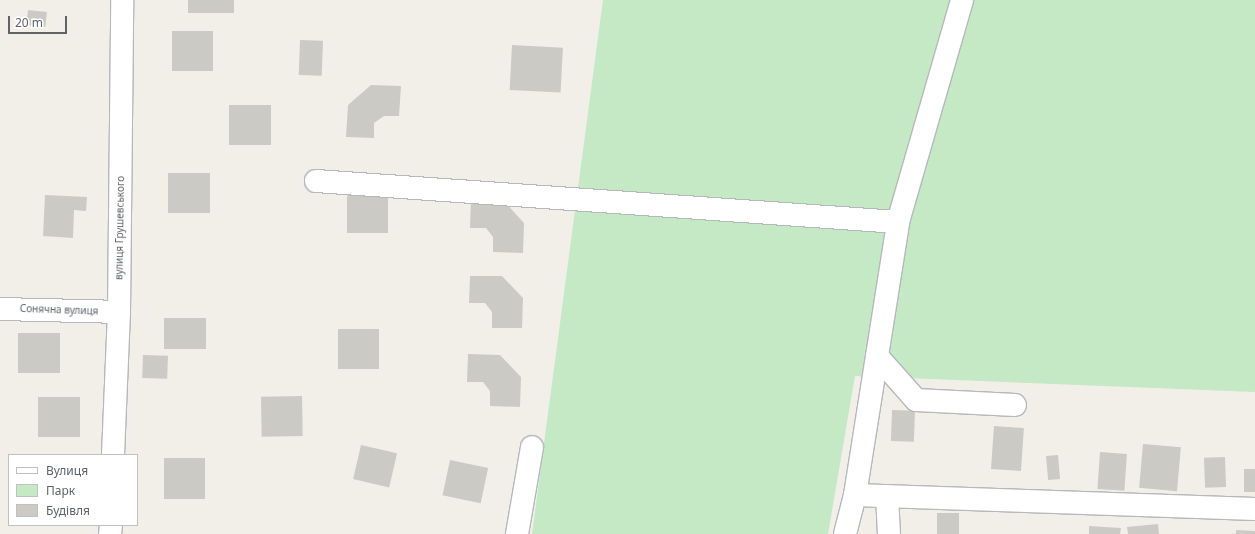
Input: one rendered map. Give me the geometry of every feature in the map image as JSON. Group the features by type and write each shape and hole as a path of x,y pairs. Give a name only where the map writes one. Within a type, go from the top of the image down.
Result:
{"street":[{"name":"вулиця Грушевського","path":"113,454 119,312 122,0"},
{"path":"845,534 855,495 898,222 962,0"},
{"path":"316,181 898,222"},
{"name":"Сонячна вулиця","path":"0,309 119,312"},
{"path":"877,356 916,400 1014,405"},
{"path":"517,534 532,447"},
{"path":"855,495 1255,509"},
{"path":"887,496 889,534"}],"green space":[{"path":"603,0 1255,0 1255,392 855,376 828,534 532,534"}],"building":[{"path":"188,0 234,0 234,13 188,13"},
{"path":"28,10 47,12 45,27 26,25"},
{"path":"172,31 213,31 213,71 172,71"},
{"path":"300,40 323,41 322,76 299,75"},
{"path":"512,45 563,48 561,93 510,90"},
{"path":"371,85 401,86 399,116 384,116 374,123 374,138 346,137 348,105"},
{"path":"229,105 271,105 271,145 229,145"},
{"path":"168,173 210,173 210,213 168,213"},
{"path":"347,193 388,193 388,233 347,233"},
{"path":"45,195 87,197 86,211 74,210 73,238 43,236"},
{"path":"471,200 503,200 524,223 523,253 493,252 493,237 486,228 470,228"},
{"path":"470,276 502,276 523,298 522,328 492,328 492,312 485,303 469,303"},
{"path":"164,318 206,318 206,349 164,349"},
{"path":"338,329 379,329 379,369 338,369"},
{"path":"18,333 60,333 60,373 18,373"},
{"path":"468,354 500,355 521,377 520,407 490,406 490,391 483,382 467,382"},
{"path":"143,355 168,356 167,379 142,378"},
{"path":"302,396 303,436 262,437 261,397"},
{"path":"38,397 80,397 80,437 38,437"},
{"path":"892,410 915,411 914,442 891,441"},
{"path":"994,426 1024,428 1021,471 991,469"},
{"path":"1143,444 1181,447 1177,491 1139,488"},
{"path":"361,445 397,453 389,487 353,479"},
{"path":"1100,452 1127,454 1124,491 1097,489"},
{"path":"1058,455 1060,479 1048,480 1046,456"},
{"path":"1225,457 1226,487 1205,488 1204,458"},
{"path":"164,458 205,458 205,499 164,499"},
{"path":"450,460 488,468 481,503 443,495"},
{"path":"1244,469 1255,469 1255,492 1244,492"},
{"path":"937,513 959,513 959,534 937,534"},
{"path":"1158,524 1159,534 1128,534 1127,527"},
{"path":"1089,526 1121,528 1120,534 1089,534"},
{"path":"1236,530 1255,531 1255,534 1236,534"}]}
